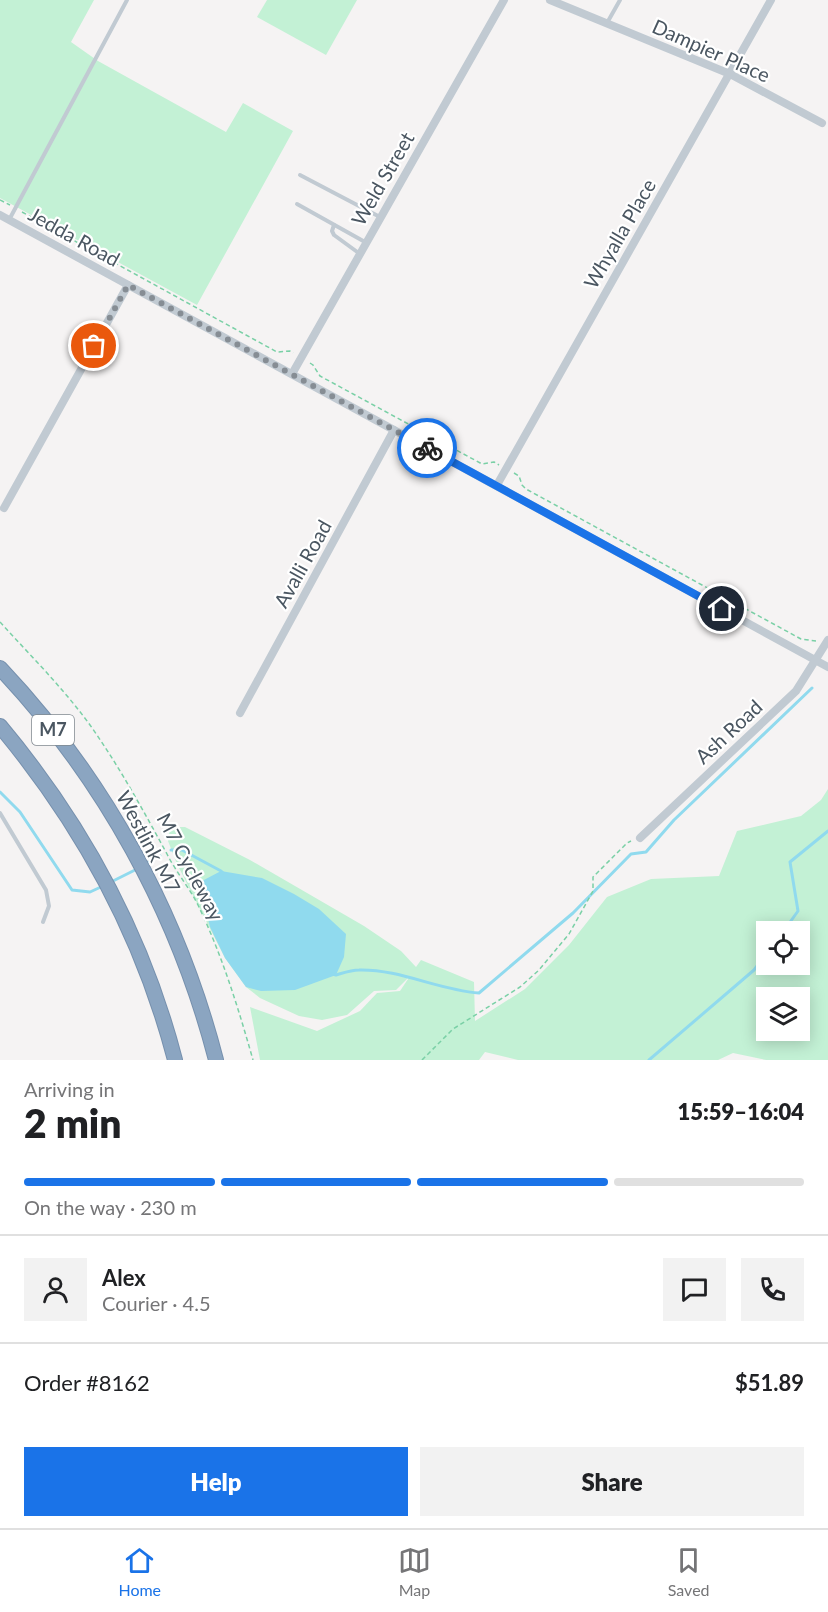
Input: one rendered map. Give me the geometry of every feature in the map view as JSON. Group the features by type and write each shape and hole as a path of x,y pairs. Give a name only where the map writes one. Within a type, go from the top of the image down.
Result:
{"highway":[{"name":"Westlink M7","path":"0,668 44,718 82,768 123,832 150,882 175,937 199,1002 216,1060"},
{"name":"M7","path":"0,728 48,787 100,870 121,912 148,977 176,1060"}],"street":[{"name":"Weld Street","path":"292,374 504,0"},
{"name":"Dampier Place","path":"550,0 730,74 822,123"},
{"name":"Whyalla Place","path":"497,485 771,0"},
{"name":"Jedda Road","path":"0,215 828,667"},
{"path":"4,508 128,285"},
{"name":"Avalli Road","path":"240,713 394,430"},
{"name":"Ash Road","path":"640,838 796,691 828,640"}],"lane":[{"path":"9,220 128,2 127,0"},
{"path":"607,23 620,0"},
{"path":"300,175 381,217"},
{"path":"297,204 366,243"},
{"path":"334,225 332,231 334,236 360,254"},
{"path":"0,813 46,890 49,906 43,922"}],"path":[{"path":"0,200 8,204"},
{"path":"22,212 277,352 290,351"},
{"path":"314,365 320,376 482,464 494,462"},
{"path":"519,476 526,489 801,639 814,640"},
{"name":"M7 Cycleway","path":"0,622 89,724 146,813 168,857 197,904 212,937 236,1003 253,1060"},
{"path":"422,1060 453,1029 520,987 539,970 569,934 593,891 592,877 627,843 640,838"}],"green space":[{"path":"0,0 94,0 71,42 98,61 226,132 243,103 293,131 197,305 0,198"},
{"path":"267,0 357,0 326,55 257,17"},
{"path":"828,789 828,1060 766,1060 733,1053 718,1060 518,1060 485,1052 479,1060 260,1060 250,1007 317,1031 360,1011 377,993 400,991 410,976 396,990 374,991 347,1015 322,1020 299,1016 260,998 246,987 225,958 177,864 168,841 170,827 185,827 250,860 364,926 401,951 416,967 421,960 474,982 475,1021 525,989 569,945 607,897 651,879 719,876 737,831 801,816 821,800"}],"water":[{"path":"221,871 262,878 319,909 346,934 344,957 336,975 295,990 261,991 246,987 225,958 210,927 202,894 202,881"}],"waterway":[{"path":"332,974 356,970 374,971 479,993 573,913 631,854 646,852 674,820 812,688"},
{"path":"0,792 20,812 72,890 90,892 103,886"},
{"path":"791,921 798,911 790,862 828,831"},
{"path":"171,850 182,850 223,873"},
{"path":"156,858 160,856"},
{"path":"146,864 153,860"},
{"path":"111,882 137,869"},
{"path":"649,1060 756,967"}],"way so far":[{"path":"94,346 128,285 427,448"}],"route":[{"path":"427,448 722,609"}]}
